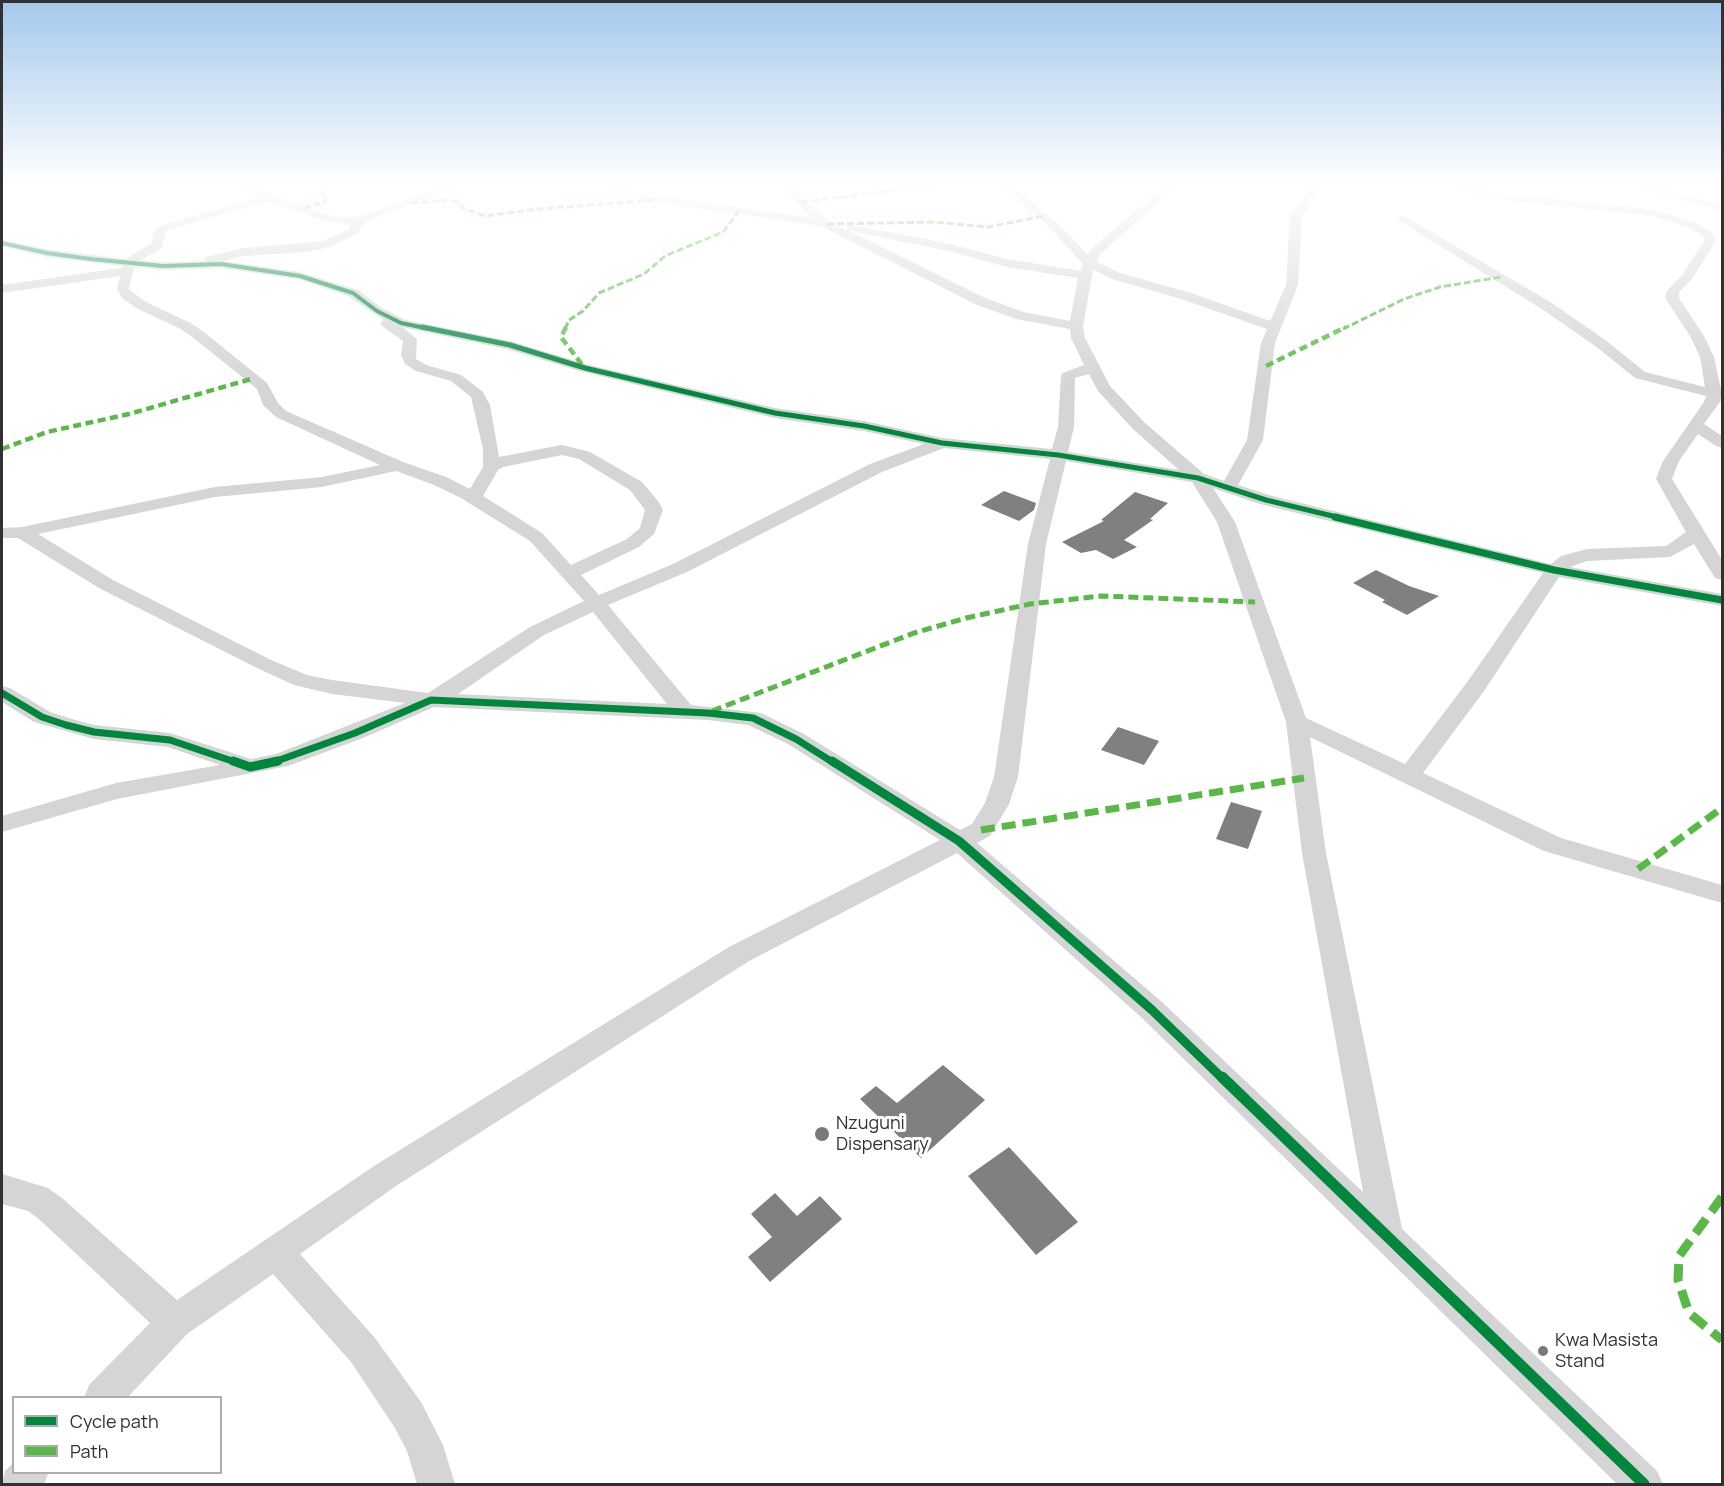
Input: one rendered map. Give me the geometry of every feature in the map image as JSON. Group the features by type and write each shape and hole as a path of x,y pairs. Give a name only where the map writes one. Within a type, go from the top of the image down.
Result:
{"street":[{"path":"35,250 127,267"},
{"path":"150,250 127,267 123,289 127,295 143,306 186,326 200,336 262,386 271,405 281,414 397,466 440,481 473,498 536,537 596,603 683,710"},
{"path":"197,264 244,252 269,250"},
{"path":"880,250 1003,311 1076,326"},
{"path":"953,250 1007,263 1087,270 1116,276 1275,327"},
{"path":"1072,250 1087,270"},
{"path":"1097,250 1087,270 1076,326 1078,338 1091,368 1110,396 1139,426 1198,478 1226,522 1297,722 1314,853 1387,1236"},
{"path":"1228,488 1255,440 1268,343 1292,285 1294,250"},
{"path":"1454,250 1547,306 1604,345 1640,375 1714,394"},
{"path":"1704,250 1687,277 1673,291 1672,298 1697,336 1707,357 1714,394 1712,402 1671,461 1664,478 1722,574"},
{"path":"2,290 127,267 220,264 241,269 300,276 353,293 386,316 408,325 518,347 585,368 775,413 864,426 942,443 1059,455 1198,478 1266,500 1554,570 1722,600"},
{"path":"386,316 385,321 410,339 408,355 410,361 421,368 456,378 478,395 491,449 491,467 473,498"},
{"path":"104,1396 175,1322 385,1176 740,954 981,830 997,804 1006,777 1037,544 1066,427 1068,376 1091,368"},
{"path":"1695,426 1722,443"},
{"path":"2,824 116,791 280,761 356,733 447,692 537,631 680,567 876,468 942,443"},
{"path":"491,467 512,458 562,450 577,452 636,486 652,505 654,510 648,530 643,536 569,573"},
{"path":"2,533 22,532 215,492 322,482 397,466"},
{"path":"22,532 106,584 283,672 332,687 431,700 683,710 753,718 788,735 959,841 1152,1010 1644,1485"},
{"path":"1409,775 1476,686 1554,570 1568,560 1587,555 1670,551 1696,534"},
{"path":"2,693 42,717 66,725 94,732 170,740 250,768"},
{"path":"1297,722 1553,845 1722,894"},
{"path":"2,1189 37,1199 51,1209 175,1322"},
{"path":"275,1251 363,1350 395,1396 424,1445 436,1485"},
{"path":"18,1485 29,1474"}],"building":[{"path":"1004,491 1036,503 1034,510 1019,521 981,505"},
{"path":"1135,492 1168,503 1150,519 1153,520 1124,540 1137,547 1113,559 1096,550 1081,553 1062,542 1104,521 1101,520"},
{"path":"1376,570 1409,586 1439,596 1407,615 1353,583"},
{"path":"1118,727 1159,741 1144,765 1101,750"},
{"path":"1231,802 1262,811 1248,849 1216,839"},
{"path":"943,1065 985,1100 921,1158 860,1099 876,1086 897,1103"},
{"path":"1009,1147 1078,1222 1036,1255 968,1176"},
{"path":"775,1193 797,1216 820,1196 842,1219 770,1282 748,1257 772,1237 751,1214"}],"marked path":[{"path":"583,366 561,337 569,320 583,311 599,293 644,274 665,256 679,250"},
{"path":"1266,366 1404,299 1440,287 1501,277"},
{"path":"2,449 47,432 129,414 251,379"},
{"path":"712,711 914,633 966,618 1030,604 1101,596 1255,602"},
{"path":"981,830 1304,778"},
{"path":"1638,869 1722,808"},
{"path":"1722,1197 1679,1256 1678,1280 1689,1313 1722,1340"}],"cycle path":[{"path":"35,250 163,266 221,264 300,276 353,293 377,311 401,323 510,345 585,368 775,413 864,426 942,443 1058,455 1198,478 1266,500 1554,570 1722,600"},
{"path":"2,693 42,717 66,725 94,732 170,740 250,767 280,761 355,733 431,700 708,713 753,718 796,739 959,841 1152,1010 1644,1484"}],"place":[{"name":"Nzuguni Dispensary","path":"822,1134"},
{"name":"Kwa Masista Stand","path":"1543,1351"}]}
